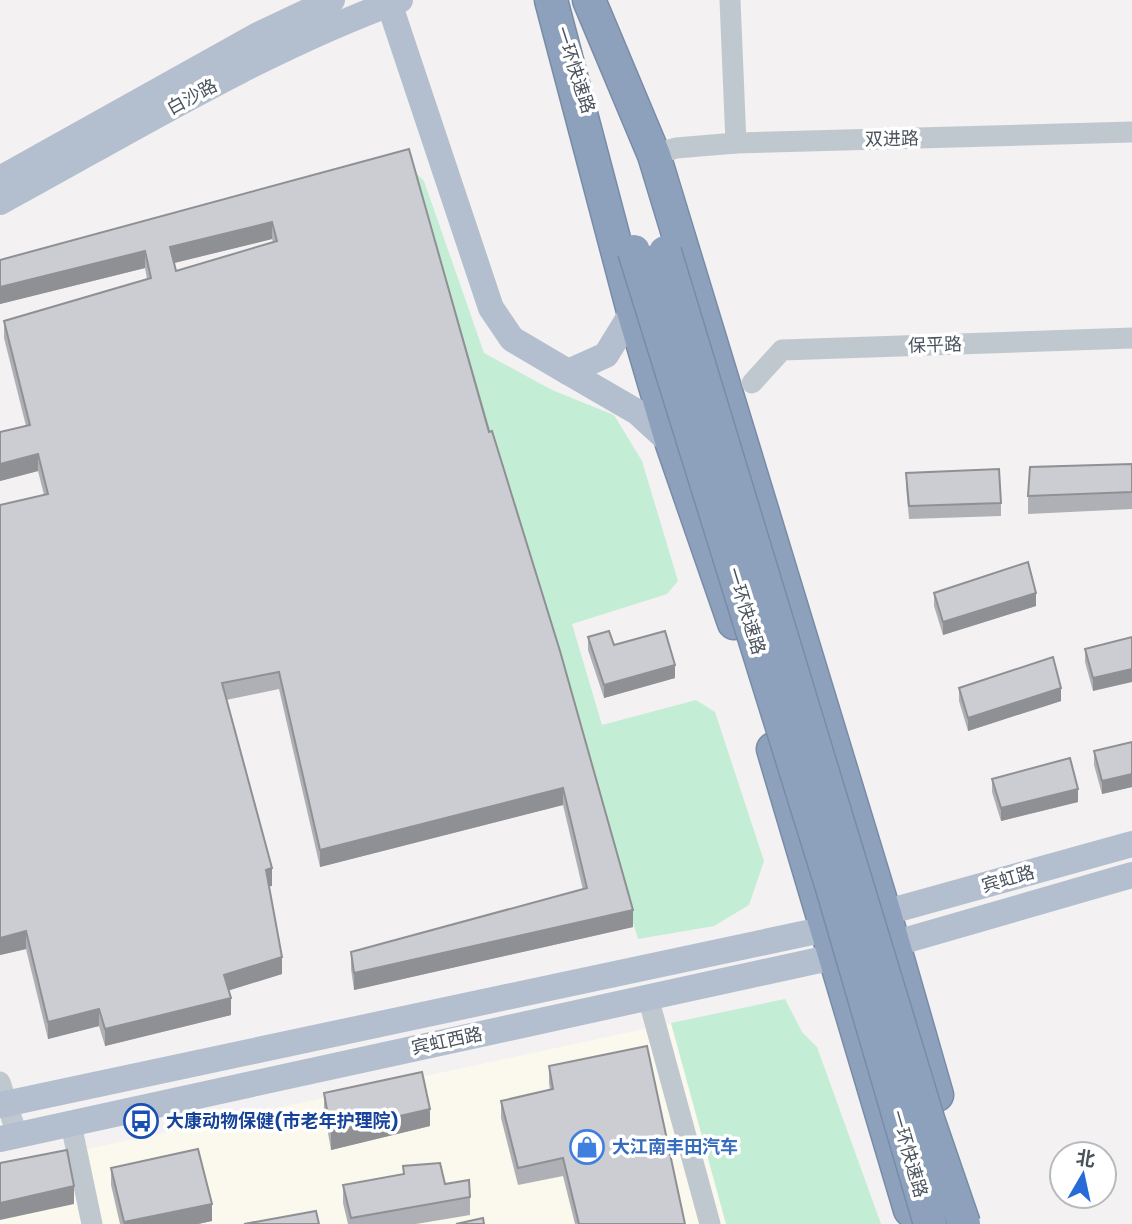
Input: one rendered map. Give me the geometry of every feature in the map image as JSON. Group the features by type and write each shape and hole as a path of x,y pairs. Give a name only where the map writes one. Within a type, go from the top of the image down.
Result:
{"highway":[{"name":"一环快速路","path":"552,0 649,252 964,1224"},
{"path":"552,0 633,311 671,444 754,685 914,1224"},
{"name":"一环快速路","path":"588,0 649,252 930,1224"},
{"path":"588,0 654,155 885,914 974,1224"}],"main road":[{"name":"白沙路","path":"0,179 256,36 332,0"},
{"name":"白沙路","path":"0,202 231,75 392,1"},
{"path":"392,1 491,308 512,339 637,412 671,444"},
{"path":"568,372 606,355 633,311"},
{"name":"宾虹路","path":"885,914 1132,844"},
{"name":"宾虹路","path":"893,944 1132,875"},
{"name":"宾虹西路","path":"8,1137 648,997 830,943 885,914"},
{"name":"宾虹西路","path":"2,1097 830,943 893,944"}],"street":[{"path":"730,0 736,143"},
{"name":"双进路","path":"654,155 676,148 736,143 1132,132"},
{"name":"保平路","path":"752,383 782,350 1132,338"},
{"path":"648,997 710,1224"},
{"path":"2,1097 8,1137"},
{"path":"71,1124 92,1224"}],"shaded area":[{"path":"671,1023 726,1224 0,1224 0,1168"}],"green space":[{"path":"409,166 424,181 484,353 552,390 614,415 642,461 678,581 667,594 572,624 602,725 696,700 715,712 764,861 749,905 714,926 638,939"},
{"path":"785,999 802,1032 817,1047 881,1224 726,1224 671,1023"}],"building":[{"path":"409,149 489,432 492,431 560,651 633,910 354,973 351,952 587,888 563,788 320,850 279,672 222,683 272,868 266,870 282,957 224,975 231,998 105,1029 99,1009 48,1022 26,931 0,938 0,505 48,494 38,454 0,464 0,432 30,425 4,321 151,278 145,251 0,287 0,260","holes":["272,222 277,241 176,271 170,247"]},
{"path":"1132,464 1132,492 1028,496 1030,467"},
{"path":"999,469 1001,503 909,506 906,473"},
{"path":"1028,562 1036,593 943,622 934,593"},
{"path":"609,631 614,645 665,631 675,665 604,685 588,637"},
{"path":"1132,637 1132,669 1093,678 1085,649"},
{"path":"1053,657 1061,688 968,718 959,688"},
{"path":"1132,742 1132,774 1102,781 1094,751"},
{"path":"1070,758 1078,789 1001,808 992,779"},
{"name":"大江南丰田汽车","path":"647,1046 685,1224 579,1224 563,1158 518,1168 501,1101 553,1089 549,1066"},
{"path":"422,1072 430,1109 331,1132 324,1093"},
{"path":"198,1149 212,1204 124,1222 111,1168"},
{"path":"67,1150 74,1186 0,1203 0,1163"},
{"path":"440,1163 445,1184 469,1180 470,1197 351,1218 343,1185 404,1174 403,1166"},
{"path":"316,1211 319,1224 244,1224"},
{"path":"483,1218 484,1224 456,1224"}],"place":[{"name":"大康动物保健(市老年护理院)","path":"141,1121"},
{"name":"大江南丰田汽车","path":"587,1147"}]}
